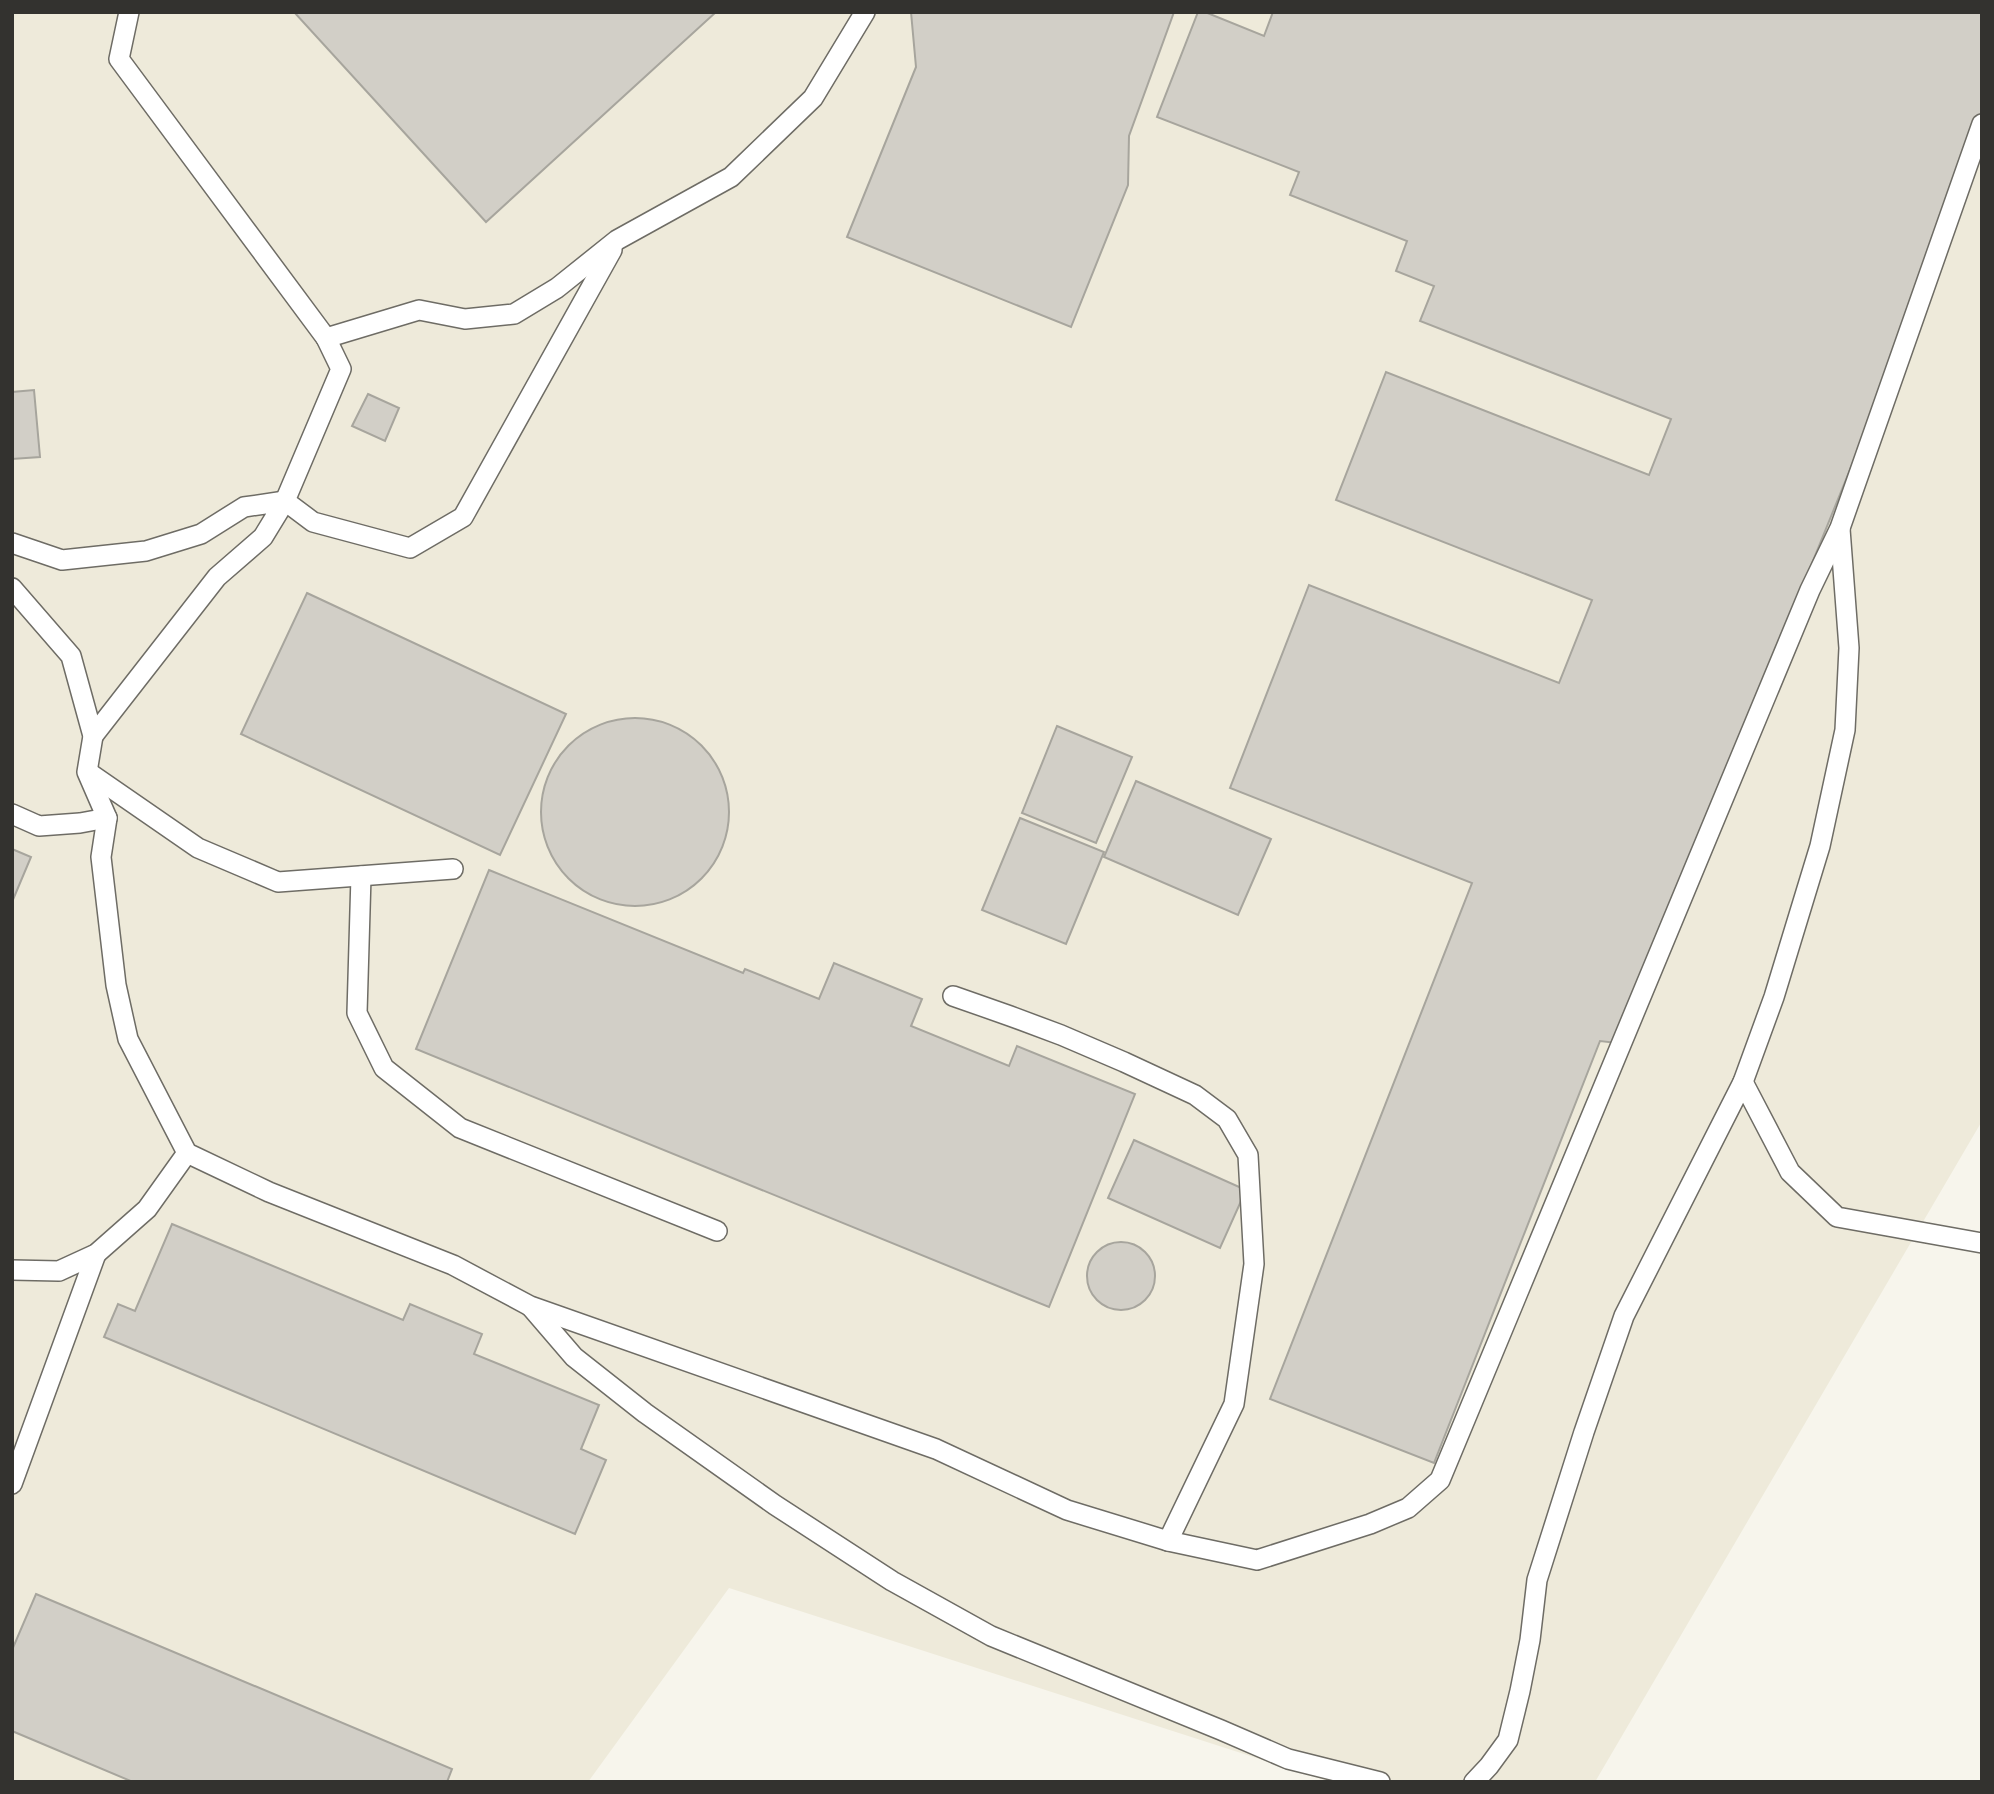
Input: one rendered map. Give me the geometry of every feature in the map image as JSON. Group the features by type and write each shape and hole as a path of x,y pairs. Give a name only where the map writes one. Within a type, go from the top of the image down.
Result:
{"lane":[{"path":"93,736 217,577 263,537 285,501 341,369 326,338 119,59 129,12"},
{"path":"326,338 419,310 465,319 514,314 557,288 617,240 732,177 813,98 865,12"},
{"path":"12,588 71,656 93,736 87,772 107,818 101,858 116,985 128,1039 187,1153 269,1192 453,1265 530,1306 936,1449 1066,1510 1168,1541 1257,1560 1370,1524 1408,1508 1440,1480 1810,590 1840,528 1982,124"},
{"path":"12,543 62,560 146,551 201,534 244,507 285,501 313,522 410,548 463,517 617,240"},
{"path":"1474,1782 1508,1740 1530,1640 1537,1580 1624,1316 1743,1082 1774,997 1820,846 1844,730 1849,648 1840,528"},
{"path":"87,772 198,848 278,882 453,869"},
{"path":"12,814 39,827 107,818"},
{"path":"361,876 357,1013 384,1068 460,1128 718,1231"},
{"path":"953,996 1061,1035 1195,1096 1227,1119 1248,1155 1254,1264 1234,1404 1168,1541"},
{"path":"1743,1082 1790,1172 1837,1216 1982,1243"},
{"path":"12,1270 59,1271 96,1254 147,1209 187,1153"},
{"path":"12,1484 96,1254"},
{"path":"530,1306 574,1357 645,1413 775,1505 892,1581 991,1636 1288,1759 1380,1782"}],"shaded area":[{"path":"12,12 1982,12 1982,1121 1595,1782 1331,1782 729,1588 588,1782 12,1782"}],"building":[{"path":"294,12 716,12 486,222"},
{"path":"911,12 1174,12 1129,136 1128,185 1071,327 847,237 916,67"},
{"path":"1198,12 1205,12 1264,36 1273,12 1982,12 1982,145 1617,1043 1600,1041 1434,1463 1270,1399 1472,883 1230,788 1309,585 1559,683 1592,600 1336,500 1386,372 1649,475 1671,419 1420,321 1434,286 1396,271 1407,241 1290,195 1299,172 1157,117"},
{"path":"34,390 40,457 12,459 12,392"},
{"path":"368,394 399,408 385,441 352,426"},
{"path":"307,593 566,714 500,855 241,734"},
{"path":"635,718 671,726 687,734 701,746 713,760 721,776 729,812 721,848 713,864 701,878 687,890 671,898 635,906 599,898 583,890 569,878 557,864 549,848 541,812 549,776 557,760 569,746 583,734 599,726"},
{"path":"1057,726 1132,757 1096,843 1022,813"},
{"path":"1136,781 1271,839 1238,915 1104,857"},
{"path":"1020,818 1104,852 1066,944 982,910"},
{"path":"12,849 31,857 12,902"},
{"path":"489,870 743,973 745,969 819,999 834,963 922,999 911,1026 1009,1066 1017,1046 1135,1094 1049,1307 416,1049"},
{"path":"1134,1140 1246,1190 1220,1248 1108,1198"},
{"path":"172,1224 403,1320 410,1304 482,1334 474,1354 599,1405 581,1449 606,1460 575,1534 104,1337 118,1304 135,1311"},
{"path":"1121,1242 1134,1245 1145,1252 1152,1263 1155,1276 1152,1289 1145,1300 1134,1307 1121,1310 1108,1307 1097,1300 1090,1289 1087,1276 1090,1263 1097,1252 1108,1245"},
{"path":"36,1594 452,1769 447,1782 133,1782 12,1731 12,1650"}]}
